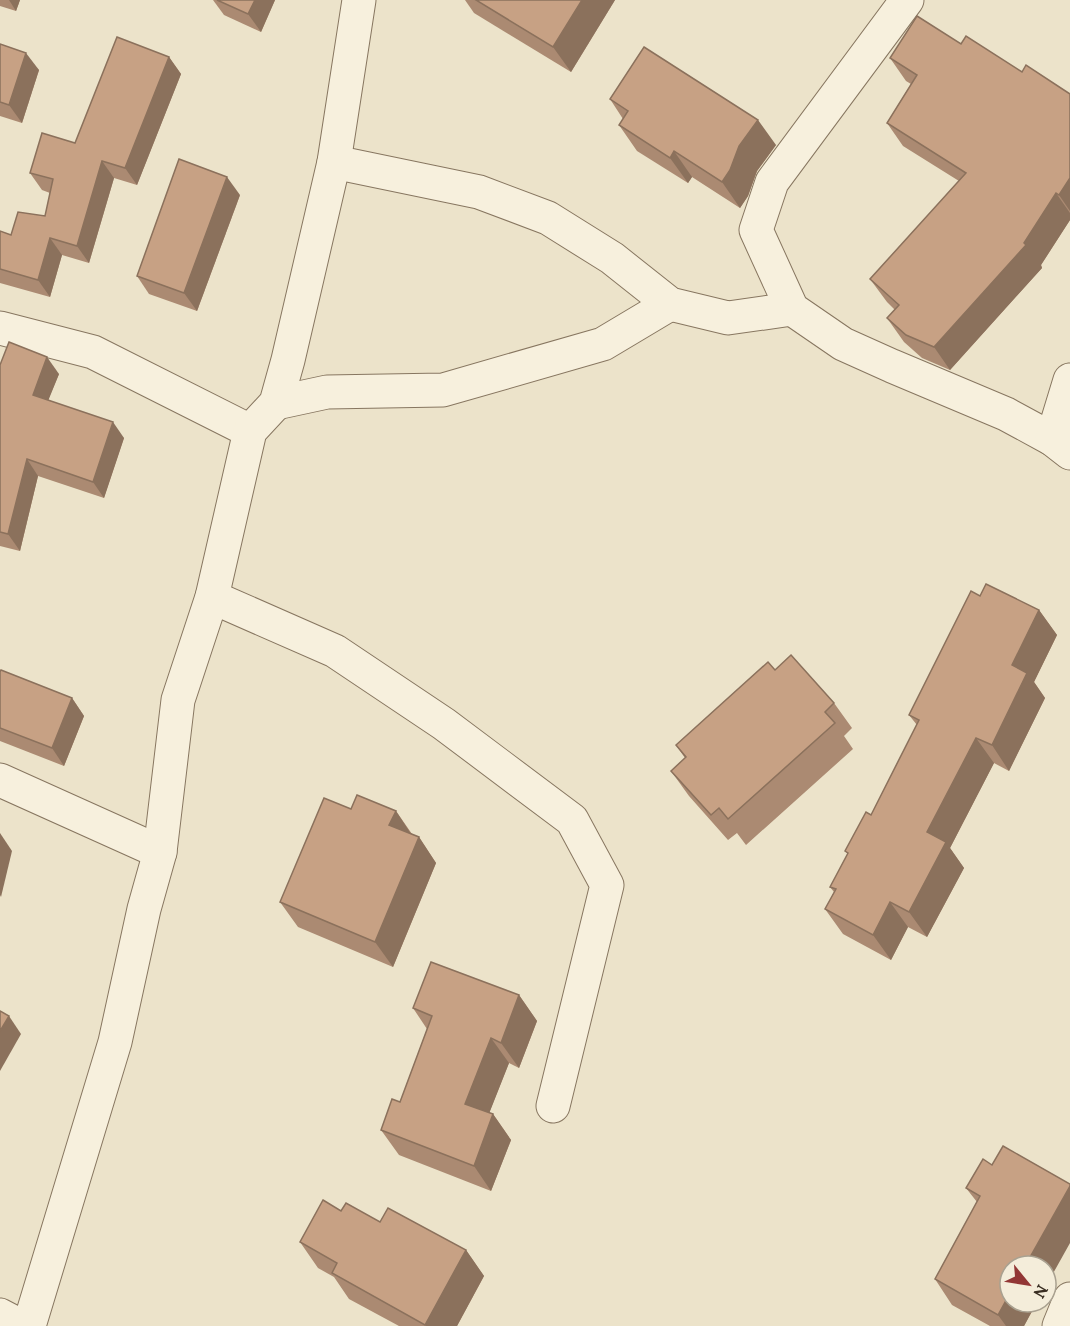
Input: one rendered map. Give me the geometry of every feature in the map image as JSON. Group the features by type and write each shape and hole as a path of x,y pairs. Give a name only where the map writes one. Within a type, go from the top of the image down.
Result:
{"street":[{"path":"29,1326 114,1042 144,909 160,852 178,700 212,597 250,431 276,403 288,360 334,162 359,0"},
{"path":"907,0 772,182 756,230 792,309 843,344 1006,414 1061,446 1070,380"},
{"path":"334,162 479,192 548,218 612,258 670,304 728,318 792,309"},
{"path":"276,403 327,392 443,390 603,344 670,304"},
{"path":"0,328 93,352 250,431"},
{"path":"212,597 335,651 444,724 572,820 607,885 553,1106"},
{"path":"0,780 160,852"},
{"path":"1059,1326 1070,1299"},
{"path":"0,1315 21,1326"}],"building":[{"path":"217,0 255,0 248,14"},
{"path":"476,0 582,0 553,47"},
{"path":"917,16 961,44 966,36 1022,72 1026,65 1070,94 1070,178 1059,195 1056,193 1024,243 1026,245 934,347 906,335 887,318 899,305 870,279 966,173 887,123 917,75 890,58"},
{"path":"117,37 169,57 125,168 102,161 77,246 50,238 38,280 0,269 0,231 11,235 18,212 45,216 53,179 30,173 42,133 75,143"},
{"path":"0,44 26,53 9,105 0,102"},
{"path":"644,47 758,120 739,146 730,170 722,182 674,151 670,158 619,125 628,111 610,99"},
{"path":"179,159 227,177 184,293 137,276"},
{"path":"9,342 47,357 33,395 113,422 93,482 27,459 8,534 0,532 0,365"},
{"path":"986,584 1039,610 1012,665 1027,673 992,745 976,738 927,832 946,842 909,912 890,902 873,935 825,909 836,889 830,887 848,853 845,851 866,812 871,815 919,720 909,715 971,591 980,596"},
{"path":"791,655 834,703 825,712 835,723 728,819 719,808 711,815 671,771 686,757 676,745 768,662 775,670"},
{"path":"1,670 72,698 52,748 0,728"},
{"path":"357,795 396,811 389,825 419,837 375,942 280,902 324,798 351,809"},
{"path":"431,962 519,995 501,1043 491,1038 465,1104 493,1114 474,1166 381,1130 392,1099 400,1102 432,1016 413,1008"},
{"path":"0,1011 9,1016 0,1031"},
{"path":"1003,1146 1070,1184 1032,1254 998,1254 998,1315 935,1279 980,1196 966,1188 983,1159 992,1165"},
{"path":"323,1200 341,1211 346,1203 380,1222 388,1208 466,1250 425,1325 332,1273 337,1263 300,1242"}]}
